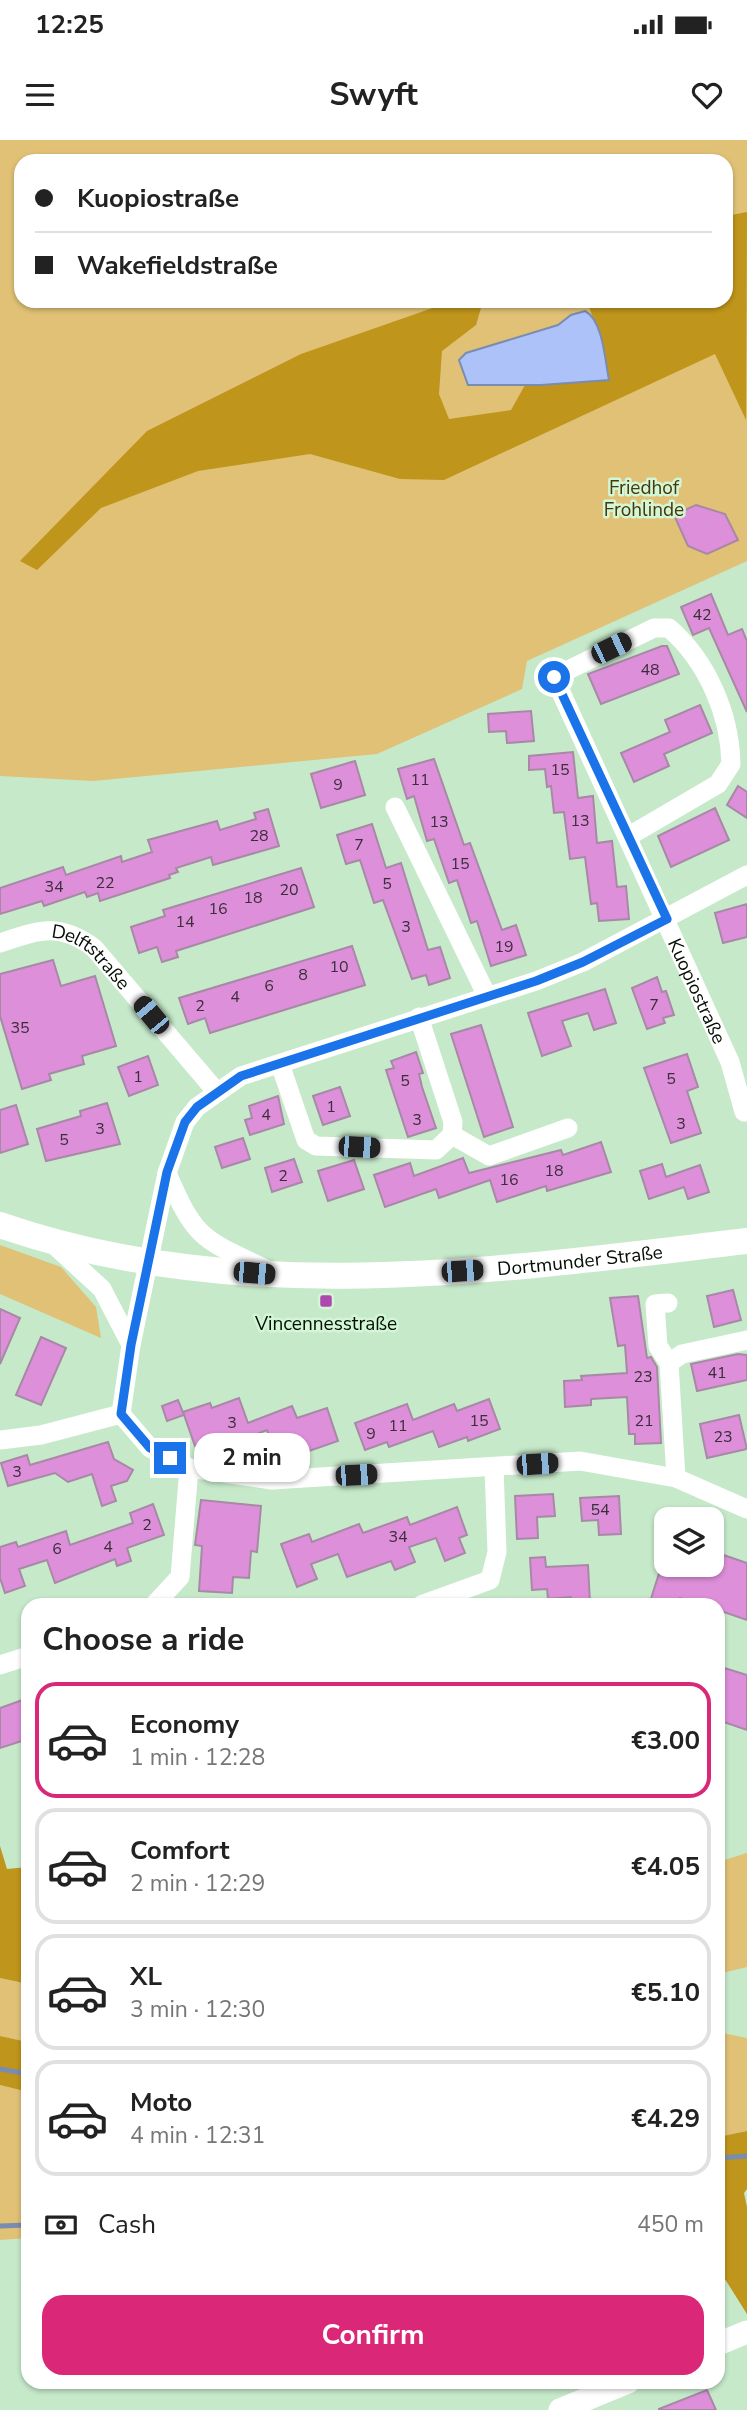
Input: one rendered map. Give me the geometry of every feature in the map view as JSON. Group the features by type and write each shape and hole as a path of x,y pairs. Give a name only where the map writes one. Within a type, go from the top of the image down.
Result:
{"main road":[{"name":"Dortmunder Straße","path":"0,1225 52,1243 149,1261 278,1275 384,1277 514,1268 747,1241"}],"street":[{"name":"Kuopiostraße","path":"629,835 718,784 731,764 725,717 715,694 690,646 669,628 653,628 554,677 629,835 730,1062 744,1112"},
{"path":"395,807 487,996"},
{"path":"747,875 583,962 241,1076 216,1091 185,1122 167,1172 131,1345 121,1414 150,1448 189,1468 272,1480 580,1461 676,1478 747,1510"},
{"name":"Delftstraße","path":"0,943 44,929 65,931 81,938 94,948 216,1091"},
{"path":"280,1064 299,1126 306,1140 316,1146 436,1150 452,1135 453,1122 419,1017"},
{"path":"452,1135 489,1156 568,1128"},
{"path":"167,1172 194,1229 212,1244 278,1275"},
{"path":"52,1243 102,1289 131,1345"},
{"path":"668,1303 655,1304 658,1346 669,1363 676,1478"},
{"path":"669,1363 682,1354 747,1340"},
{"path":"0,1440 41,1435 121,1414"},
{"path":"440,1598 490,1580 497,1552 494,1467"},
{"path":"160,1598 180,1577 189,1468"},
{"path":"0,1665 21,1658"},
{"path":"725,2341 747,2332"},
{"path":"560,2410 611,2389"}],"green space":[{"name":"Friedhof Frohlinde","path":"0,140 747,140 747,561 527,661 522,689 377,754 93,781 0,776"},
{"path":"0,1245 61,1267 96,1307 101,1338 0,1294"},
{"path":"747,1853 747,1967 725,1972 725,1860"},
{"path":"0,1978 21,1982 21,2040 0,2036"},
{"path":"725,2033 747,2038 747,2131 725,2136"},
{"path":"0,2085 21,2090 21,2238 0,2240"}],"shaded area":[{"path":"747,212 746,420 715,354 444,480 400,479 310,454 198,471 101,508 37,570 20,561 147,431 301,354 433,308 481,308 476,325 442,351 439,394 449,419 511,410 525,385 609,380 602,344 589,308 733,308 733,215"},
{"path":"0,1846 7,1869 21,1868 21,1982 0,1978"},
{"path":"0,2036 21,2040 21,2090 0,2085"},
{"path":"747,2131 747,2189 744,2193 747,2207 747,2314 725,2279 725,2136"}],"water":[{"path":"585,311 596,323 609,380 541,385 468,385 459,360 466,353 558,325 571,315"}],"building":[{"path":"696,505 725,514 738,540 707,554 688,546 674,515"},
{"path":"711,594 728,635 742,629 747,641 747,712 709,628 693,635 681,607"},
{"path":"667,646 679,674 601,704 588,674"},
{"path":"700,705 712,733 664,754 669,766 634,782 621,753 670,732 665,720"},
{"path":"531,711 534,741 507,743 506,731 489,732 488,714"},
{"path":"573,752 578,798 593,796 597,843 612,841 617,887 626,886 629,919 599,921 597,903 591,904 585,857 570,859 564,812 554,813 551,786 547,787 545,769 529,770 529,756"},
{"path":"434,759 464,845 470,843 502,930 516,925 526,955 491,966 477,921 471,923 457,880 449,883 434,839 427,841 414,796 407,799 398,769"},
{"path":"355,761 365,795 321,808 311,774"},
{"path":"738,786 747,792 747,818 727,805"},
{"path":"715,808 729,840 671,867 658,836"},
{"path":"268,809 279,846 213,865 211,857 176,868 178,872 169,875 170,878 100,901 98,893 87,897 85,892 44,906 42,901 0,914 0,888 63,867 66,875 121,856 122,862 152,852 148,840 217,821 220,830 256,819 254,813"},
{"path":"372,824 386,868 401,863 428,950 440,947 450,978 429,985 426,975 412,979 383,900 374,903 360,860 346,864 337,835"},
{"path":"301,868 314,907 176,951 178,957 162,962 157,947 139,953 131,927 165,916 163,910"},
{"path":"747,904 747,937 723,943 715,913"},
{"path":"352,946 365,985 210,1033 205,1018 188,1024 179,998"},
{"path":"53,960 61,986 95,976 116,1046 82,1056 84,1064 49,1074 51,1080 22,1089 0,1016 0,974"},
{"path":"657,977 662,992 666,991 674,1015 663,1018 665,1023 647,1029 632,988"},
{"path":"605,989 616,1023 594,1030 588,1013 562,1021 571,1046 542,1056 528,1013"},
{"path":"481,1025 513,1127 484,1137 451,1034"},
{"path":"416,1052 423,1073 419,1074 422,1087 436,1128 408,1137 386,1070 394,1068 391,1061"},
{"path":"687,1054 698,1087 687,1091 701,1133 671,1143 644,1068"},
{"path":"148,1056 158,1085 129,1096 118,1067"},
{"path":"340,1087 350,1116 323,1125 313,1096"},
{"path":"278,1096 284,1124 250,1135 245,1120 252,1118 249,1106"},
{"path":"107,1103 120,1144 46,1161 37,1129 81,1116 80,1111"},
{"path":"16,1105 28,1144 0,1153 0,1110"},
{"path":"243,1138 250,1159 222,1168 215,1147"},
{"path":"601,1142 611,1172 547,1191 546,1186 497,1202 490,1180 439,1198 436,1189 385,1207 374,1175 410,1163 414,1176 463,1158 469,1173 561,1150 563,1155"},
{"path":"294,1159 302,1182 272,1192 265,1168"},
{"path":"354,1160 364,1189 328,1201 318,1171"},
{"path":"662,1164 666,1177 700,1165 709,1192 688,1199 684,1187 649,1199 640,1171"},
{"path":"733,1290 741,1320 714,1327 707,1296"},
{"path":"638,1296 647,1358 651,1357 657,1367 661,1443 635,1444 635,1434 629,1434 627,1397 591,1399 591,1405 565,1407 564,1381 582,1380 581,1376 627,1373 625,1345 618,1346 610,1298"},
{"path":"0,1309 20,1318 0,1364"},
{"path":"41,1337 66,1348 41,1405 16,1395"},
{"path":"738,1354 747,1355 747,1380 697,1391 691,1364"},
{"path":"239,1398 248,1423 292,1406 297,1418 327,1408 338,1441 309,1451 306,1444 276,1455 267,1430 225,1446 222,1437 195,1446 183,1412 210,1403 212,1408"},
{"path":"489,1399 500,1429 468,1441 467,1437 439,1447 433,1431 389,1447 387,1442 365,1450 355,1423 407,1404 413,1420 454,1404 457,1411"},
{"path":"178,1400 184,1415 167,1421 162,1406"},
{"path":"739,1415 747,1449 707,1458 700,1424"},
{"path":"108,1442 114,1459 133,1470 127,1481 111,1486 116,1501 102,1506 92,1474 68,1482 55,1473 8,1486 1,1463 27,1455 30,1465"},
{"path":"553,1494 555,1516 537,1517 538,1538 517,1539 515,1496"},
{"path":"619,1496 621,1534 599,1535 598,1520 582,1521 580,1498"},
{"path":"201,1500 261,1506 257,1552 251,1551 249,1578 233,1577 232,1593 199,1591 202,1546 195,1545"},
{"path":"153,1504 164,1535 127,1548 131,1561 117,1566 115,1559 55,1583 47,1560 19,1569 25,1586 5,1593 0,1578 0,1547 16,1542 18,1547 66,1531 70,1545 133,1523 130,1513"},
{"path":"457,1507 467,1535 459,1538 465,1553 445,1561 436,1538 409,1547 415,1562 395,1570 391,1561 347,1577 338,1554 311,1564 317,1579 297,1587 281,1544 309,1534 312,1542 359,1524 363,1533 407,1517 410,1525"},
{"path":"724,1555 747,1563 747,1620 725,1612 725,1598 651,1598 658,1577 724,1577"},
{"path":"545,1557 546,1567 588,1565 590,1598 548,1598 547,1589 532,1590 530,1558"},
{"path":"725,1668 747,1675 747,1730 725,1722"},
{"path":"21,1700 21,1741 0,1748 0,1708"},
{"path":"707,2390 716,2410 659,2410 659,2409"}],"waterway":[{"path":"0,2069 21,2073"},
{"path":"725,2158 747,2156"},
{"path":"0,2226 21,2225"}],"place":[{"name":"Vincennesstraße","path":"326,1301"}],"route":[{"path":"170,1458 150,1448 121,1414 131,1345 167,1172 177,1139 185,1122 197,1107 227,1083 241,1076 536,981 583,962 667,919 554,677"}]}
